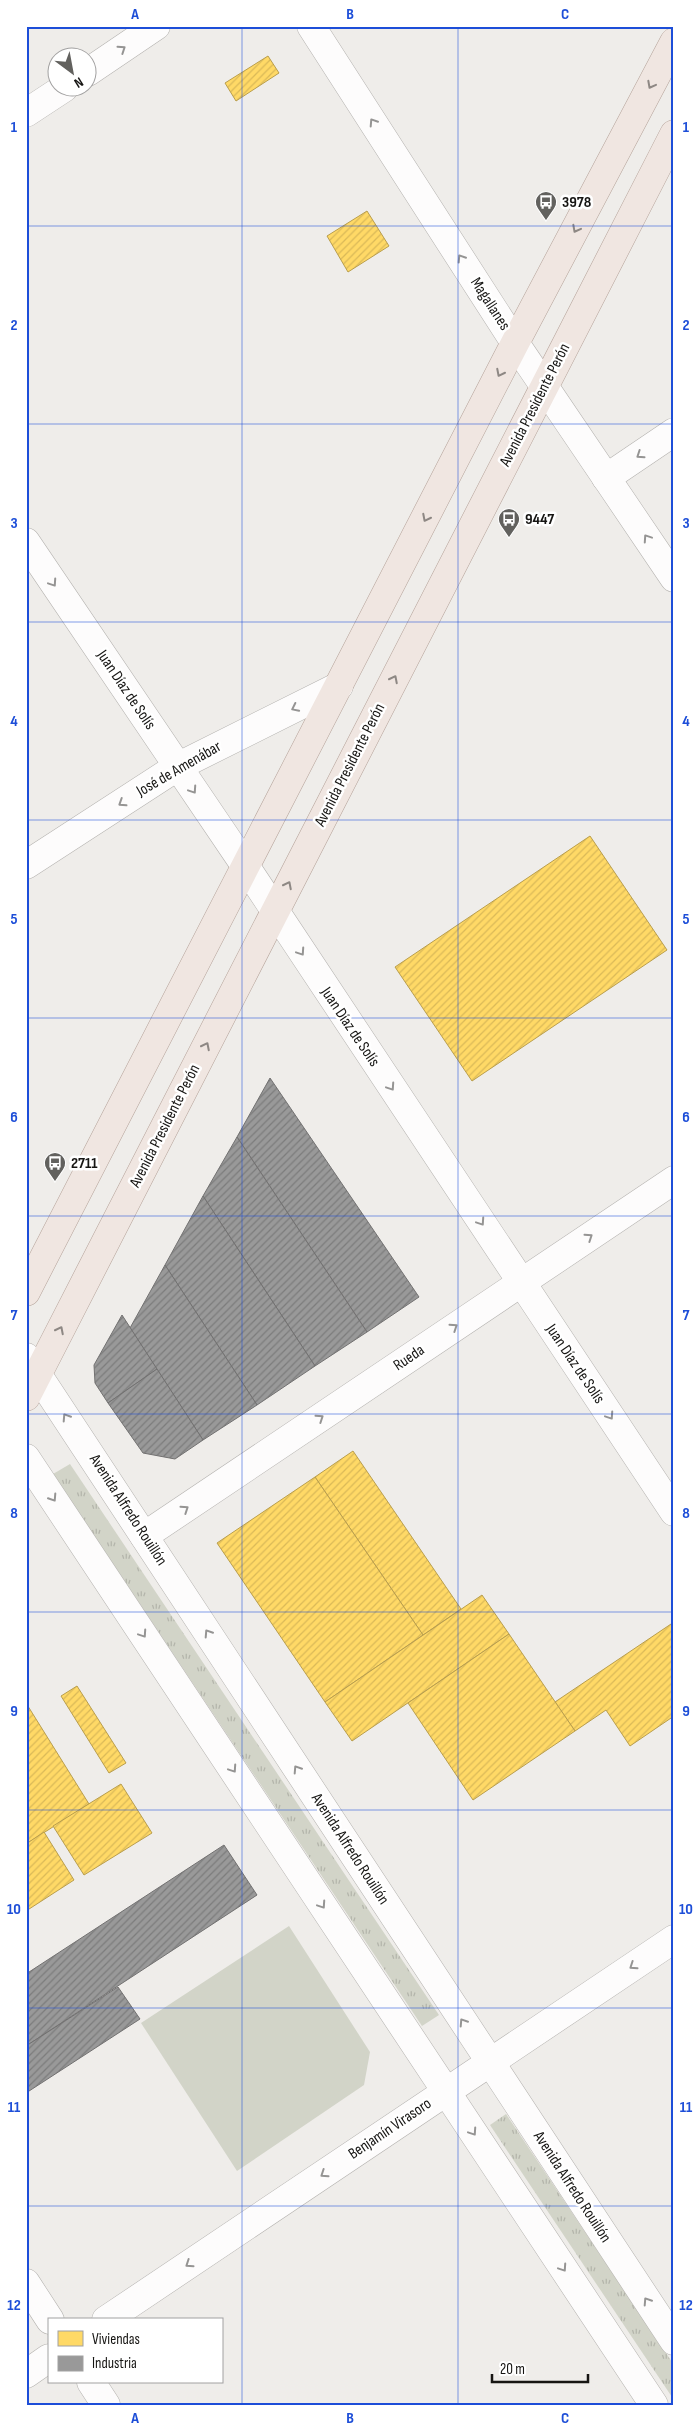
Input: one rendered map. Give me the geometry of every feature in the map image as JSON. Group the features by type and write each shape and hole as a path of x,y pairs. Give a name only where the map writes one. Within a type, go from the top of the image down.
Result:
{"main road":[{"path":"26,1292 515,343 674,42"},
{"name":"Avenida Presidente Perón","path":"30,1376 274,913 674,134"}],"street":[{"path":"98,65 156,26"},
{"name":"Magallanes","path":"311,26 515,343 674,578"},
{"path":"26,113 49,98"},
{"path":"606,478 674,432"},
{"name":"Juan Díaz de Solís","path":"26,542 246,867 274,913 674,1512"},
{"name":"José de Amenábar","path":"26,865 177,767 339,686"},
{"name":"Rueda","path":"144,1536 674,1180"},
{"name":"Avenida Alfredo Rouillón","path":"30,1376 144,1536 674,2341"},
{"path":"26,1458 654,2405"},
{"name":"Benjamín Virasoro","path":"109,2318 674,1939"},
{"path":"26,2283 49,2318"},
{"path":"26,2374 48,2359"},
{"path":"92,2384 106,2405"}],"green space":[{"path":"70,1464 439,2015 422,2026 53,1474"},
{"path":"289,1926 370,2052 364,2085 237,2171 141,2023"},
{"path":"506,2114 674,2365 674,2400 490,2125"}],"building: Viviendas":[{"path":"268,56 279,73 236,101 225,83"},
{"path":"367,211 389,246 348,272 327,236"},
{"path":"590,836 667,950 472,1081 395,967"},
{"path":"353,1451 461,1609 423,1635 315,1477"},
{"path":"315,1477 423,1635 325,1702 217,1543"},
{"path":"482,1595 509,1634 352,1741 325,1702"},
{"path":"674,1622 674,1716 630,1746 606,1710 575,1731 555,1702"},
{"path":"509,1634 575,1731 473,1800 408,1703"},
{"path":"77,1686 126,1763 109,1773 61,1696"},
{"path":"26,1703 89,1804 26,1844"},
{"path":"121,1784 152,1833 84,1875 53,1826"},
{"path":"44,1832 74,1880 26,1911 26,1844"}],"building: Industria":[{"path":"270,1078 419,1297 367,1332 237,1137"},
{"path":"237,1137 367,1332 315,1366 203,1196"},
{"path":"203,1196 315,1366 257,1405 165,1265"},
{"path":"165,1265 257,1405 203,1440 130,1328"},
{"path":"122,1315 157,1369 108,1403 95,1383 94,1365"},
{"path":"157,1369 203,1440 175,1459 143,1453 108,1403"},
{"path":"224,1845 257,1895 26,2046 26,1974"},
{"path":"118,1987 140,2019 26,2093 26,2046"}],"place":[{"name":"3978","path":"546,221"},
{"name":"9447","path":"509,538"},
{"name":"2711","path":"55,1182"}]}
